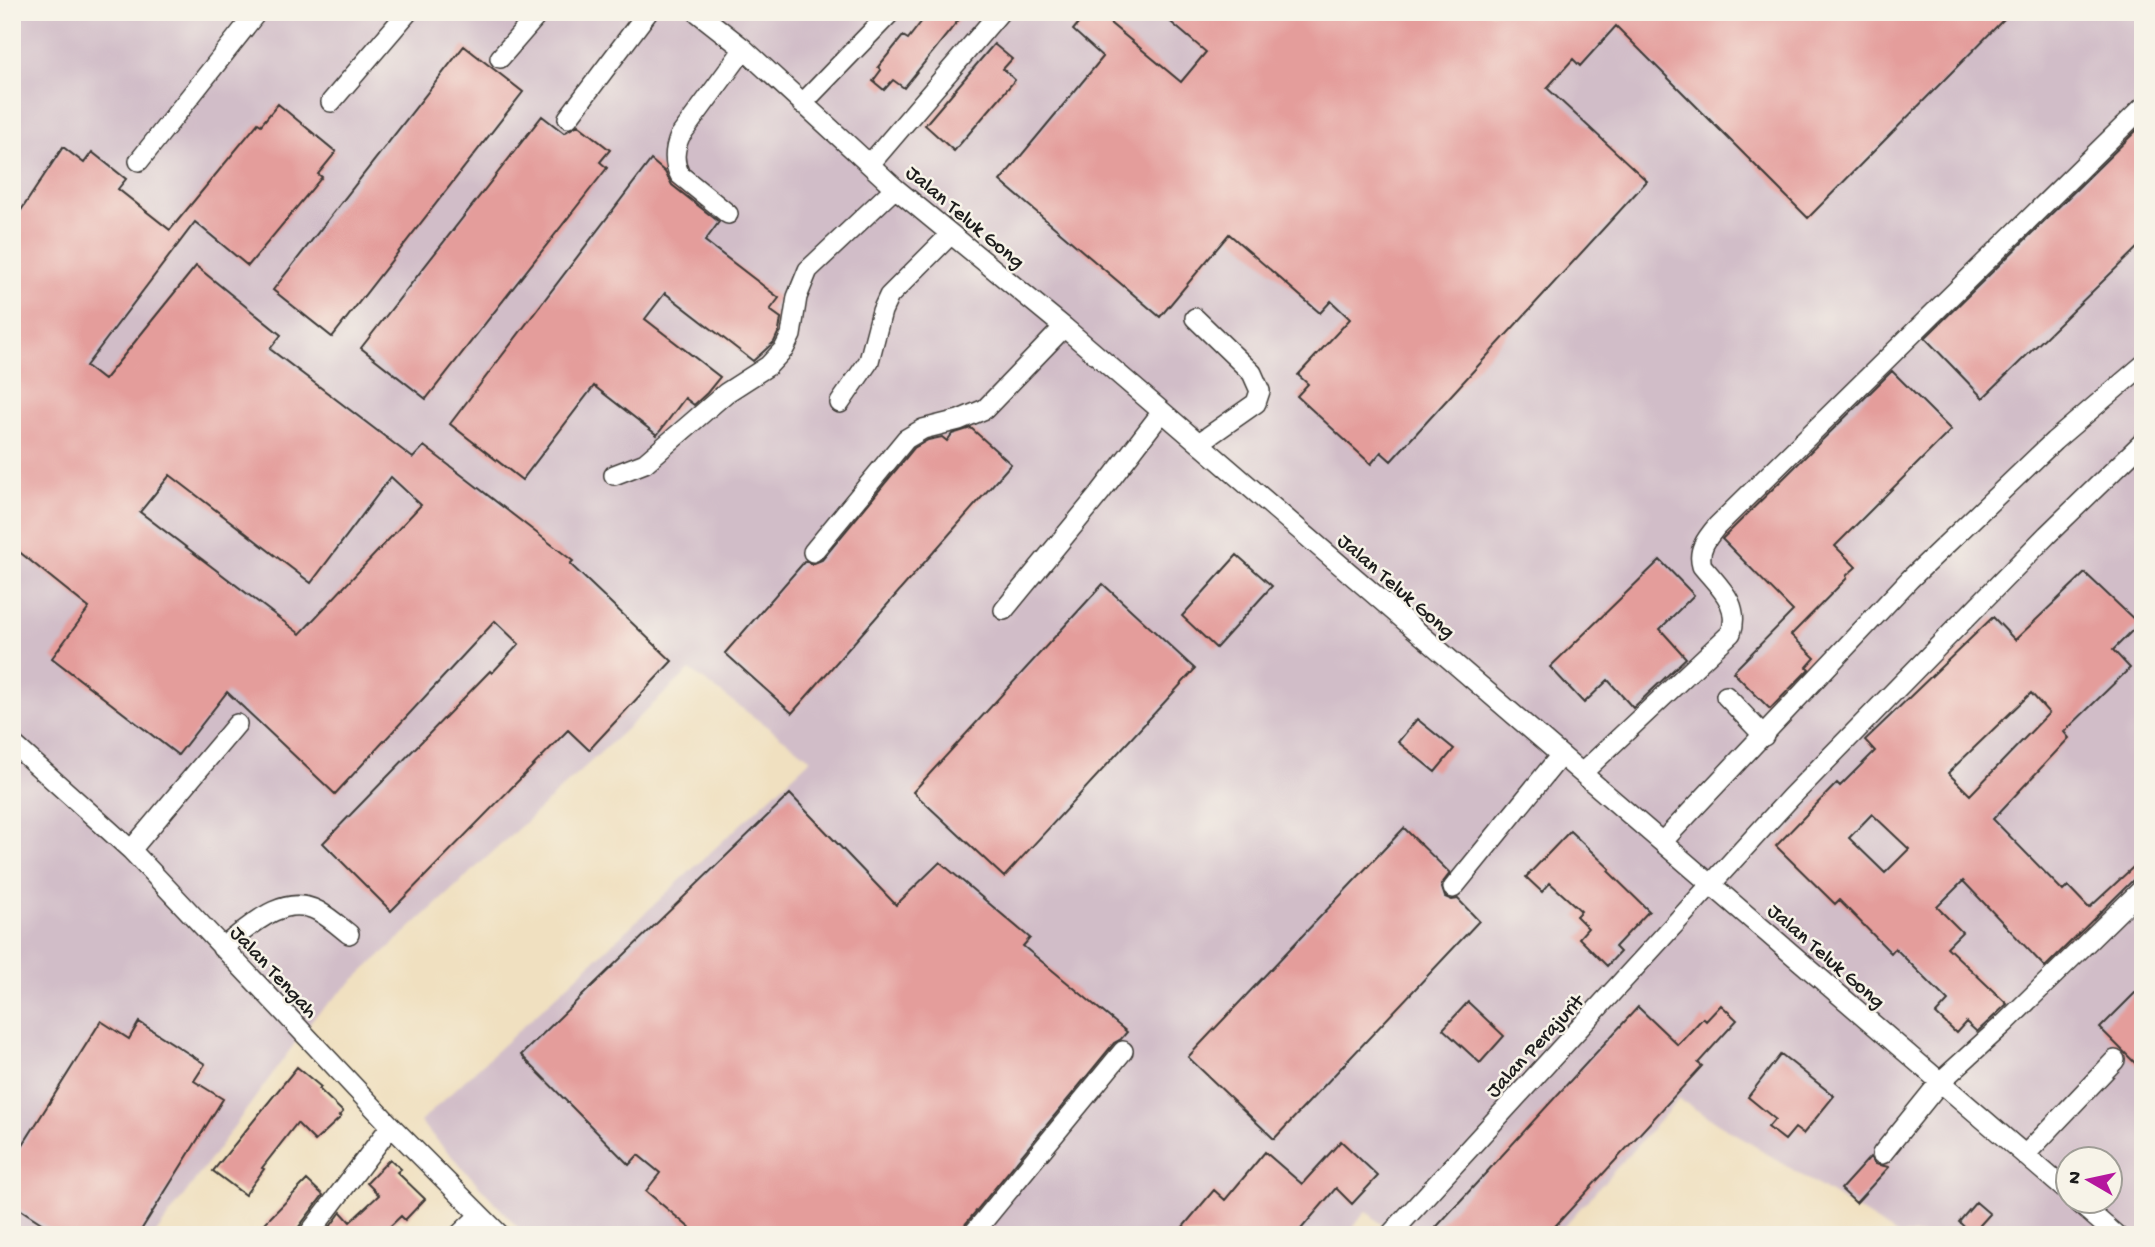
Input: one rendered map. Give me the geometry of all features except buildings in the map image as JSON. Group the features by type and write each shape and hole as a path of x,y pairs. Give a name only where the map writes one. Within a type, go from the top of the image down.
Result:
{"street":[{"path":"139,161 257,12"},
{"path":"331,102 408,12"},
{"path":"500,58 540,12"},
{"path":"568,118 648,12"},
{"name":"Jalan Teluk Gong","path":"697,12 744,50 895,188 1064,327 2054,1181"},
{"path":"802,104 891,12"},
{"path":"870,164 1000,12"},
{"path":"728,214 680,175 676,168 675,147 680,136 744,50"},
{"path":"1582,773 1731,633 1734,617 1730,599 1700,560 1703,546 1717,526 2143,107"},
{"path":"614,475 645,463 726,393 768,366 784,349 791,334 797,297 808,270 895,188"},
{"path":"840,403 869,361 889,296 951,234"},
{"path":"1195,318 1252,373 1260,391 1256,403 1199,443"},
{"path":"813,552 906,439 923,429 959,420 985,409 1064,327"},
{"path":"1663,841 1910,579 2054,441 2143,365"},
{"path":"1004,610 1162,412"},
{"name":"Jalan Perajurit","path":"1390,1235 1801,787 2047,535 2143,442"},
{"path":"1726,696 1764,736"},
{"path":"131,850 237,724"},
{"name":"Jalan Tengah","path":"12,743 131,850 391,1126 500,1235"},
{"path":"1453,888 1561,755"},
{"path":"1882,1154 1940,1082 2006,1023 2143,888"},
{"path":"222,948 253,924 283,906 300,905 317,911 349,934"},
{"path":"972,1235 1123,1051"},
{"path":"2025,1155 2115,1060"},
{"path":"308,1235 391,1126"},
{"path":"459,1235 480,1215"},
{"path":"2094,1216 2116,1235"}],"shaded area":[{"path":"12,12 2143,12 2143,1235 1898,1235 1679,1099 1556,1235 1394,1235 1366,1211 1347,1235 525,1235 420,1122 811,759 690,670 314,1017 155,1235 12,1235"}]}
